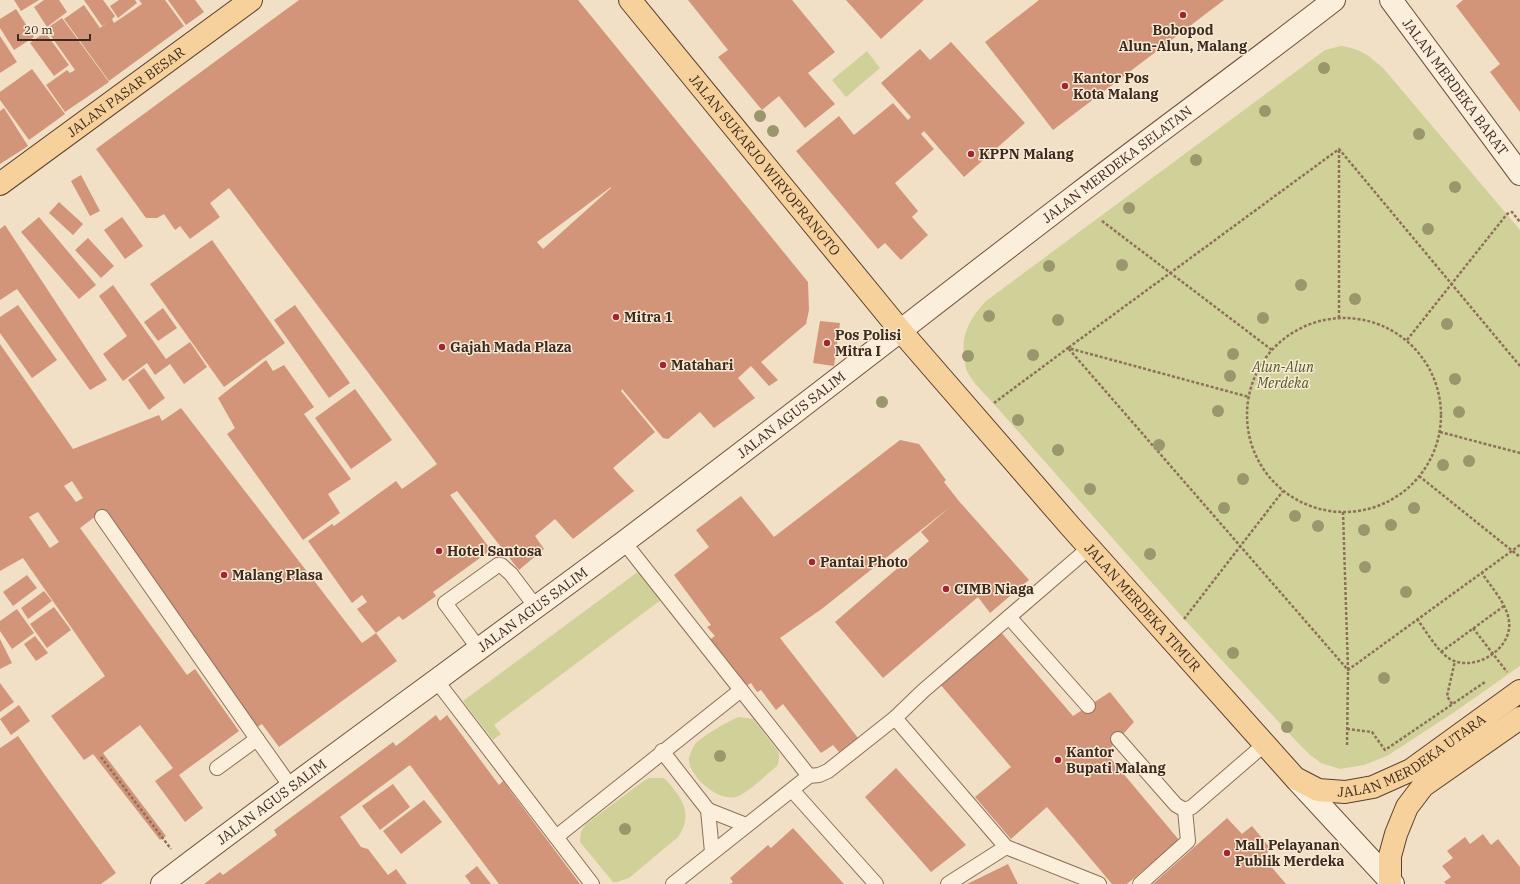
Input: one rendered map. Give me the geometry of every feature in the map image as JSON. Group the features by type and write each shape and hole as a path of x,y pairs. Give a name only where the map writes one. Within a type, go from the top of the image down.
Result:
{"main road":[{"name":"JALAN PASAR BESAR","path":"0,184 251,0"},
{"name":"JALAN SUKARJO WIRYOPRANOTO","path":"630,0 900,330"},
{"name":"JALAN MERDEKA SELATAN","path":"900,330 1090,185 1247,68 1334,0"},
{"name":"JALAN MERDEKA BARAT","path":"1391,0 1520,174"},
{"name":"JALAN AGUS SALIM","path":"162,884 291,787 624,542 900,330"},
{"name":"JALAN MERDEKA TIMUR","path":"900,330 1089,548 1264,744 1392,882"},
{"name":"JALAN MERDEKA UTARA","path":"1295,778 1318,790 1345,792 1373,787 1411,770 1514,682"},
{"name":"JALAN MERDEKA UTARA","path":"1392,882 1390,856 1396,834 1407,807 1423,786 1520,718"}],"lane":[{"path":"102,517 291,787"},
{"path":"624,542 809,776"},
{"path":"673,884 809,776 819,775 828,771 895,718 923,691 1089,548"},
{"path":"479,649 445,603 498,565 501,565 511,574 536,607"},
{"path":"1009,617 1088,706"},
{"path":"436,680 592,884"},
{"path":"556,837 662,751 741,690"},
{"path":"895,718 1006,847 1099,884"},
{"path":"217,768 257,739"},
{"path":"1118,739 1176,805 1180,809 1185,810 1192,807 1264,744"},
{"path":"662,751 708,810 746,825"},
{"path":"792,790 876,884"},
{"path":"708,810 712,852"},
{"path":"1140,884 1188,841 1185,810"},
{"path":"948,884 1006,847"}],"path":[{"path":"993,403 1339,149"},
{"path":"1339,149 1520,366"},
{"path":"1339,149 1339,318"},
{"path":"1407,340 1507,214 1512,212 1520,222"},
{"path":"1102,221 1272,350"},
{"path":"1339,318 1363,319 1386,327 1407,340 1424,359 1436,382 1441,407 1440,432 1436,448 1419,476 1409,488 1393,500 1372,508 1343,512 1311,507 1283,491 1265,472 1253,449 1248,423 1249,397 1257,372 1272,350 1291,334 1314,322 1339,318"},
{"path":"1068,348 1249,397"},
{"path":"1068,348 1348,670"},
{"path":"1440,432 1520,453"},
{"path":"1419,476 1520,557"},
{"path":"1184,618 1283,491"},
{"path":"1343,512 1348,670 1347,747"},
{"path":"1348,670 1520,545"},
{"path":"1417,619 1441,652 1450,659 1459,663 1477,662 1493,654 1499,649 1508,632 1510,622 1504,606 1482,574"},
{"path":"1441,652 1504,606"},
{"path":"1473,628 1514,682"},
{"path":"1452,704 1447,696 1455,661"},
{"path":"1347,729 1372,732 1384,750 1485,682"},
{"path":"101,757 184,867"}],"green space":[{"name":"Alun-Alun Merdeka","path":"1341,46 1364,53 1384,69 1520,230 1520,666 1456,711 1387,756 1364,765 1340,769 1321,763 1309,754 1184,619 974,382 966,369 963,348 968,326 986,301 1325,50"},
{"path":"867,51 880,68 846,97 832,80"},
{"path":"639,571 661,600 494,725 501,734 493,740 463,701"},
{"path":"739,717 753,719 778,751 779,758 777,766 751,788 741,795 729,797 721,795 705,786 693,772 689,758 693,747 698,741 709,733"},
{"path":"649,778 663,778 677,793 684,807 685,821 683,829 678,837 629,878 613,882 580,842 581,832 586,824"}],"building":[{"path":"14,0 39,0 21,11"},
{"path":"44,0 59,0 67,12 47,27 34,7"},
{"path":"84,0 103,0 115,16 112,19 114,23 142,4 139,0 165,0 184,26 109,81 64,19 84,5 100,28 109,21 102,26"},
{"path":"119,0 135,0 137,3 118,18 110,6"},
{"path":"168,0 195,0 204,12 186,25"},
{"path":"299,0 578,0 808,282 809,310 806,324 761,362 778,380 769,386 751,366 738,378 755,398 714,428 700,412 668,439 663,438 622,389 621,391 655,432 613,468 634,491 573,539 555,519 535,536 544,549 519,570 457,491 450,495 491,550 433,592 436,596 403,620 399,616 376,633 357,609 367,602 362,595 352,603 308,541 332,524 334,526 396,481 402,489 437,464 229,188 210,203 220,217 190,239 180,226 175,230 164,214 157,218 146,218 96,149","holes":["611,187 543,249 537,242"]},
{"path":"688,0 792,0 835,52 808,73 835,104 805,128 779,96 762,110 718,57 728,50"},
{"path":"846,0 924,0 881,39"},
{"name":"Kantor Pos Kota Malang","path":"1039,0 1224,0 1053,130 985,42"},
{"path":"1463,0 1520,0 1520,112 1490,72 1500,64 1456,6"},
{"path":"16,9 34,37 14,50 0,28 0,19"},
{"path":"62,18 109,82 65,112 46,85 67,70 70,73 75,70 46,29"},
{"path":"45,32 69,65 54,76 30,43"},
{"path":"0,36 17,62 0,73"},
{"path":"951,42 1025,123 964,177 924,131 921,134 934,149 895,183 918,211 912,217 928,235 901,260 885,243 878,249 796,151 839,116 854,135 893,103 908,120 911,117 881,83 920,49 930,60"},
{"path":"32,69 65,114 29,140 0,100 0,92"},
{"path":"4,108 28,146 0,164 0,111"},
{"path":"81,175 100,211 90,216 71,181"},
{"path":"59,202 83,224 73,235 49,213"},
{"path":"39,217 96,285 79,299 21,232"},
{"path":"122,217 143,246 125,259 104,230"},
{"path":"5,225 107,380 90,390 17,289 0,300 0,229"},
{"path":"88,238 114,266 101,278 75,250"},
{"path":"212,240 285,343 224,387 150,284"},
{"path":"113,285 166,359 190,342 207,367 184,384 170,364 155,375 147,363 123,381 103,354 127,336 99,296"},
{"path":"18,305 57,360 32,378 0,333 0,317"},
{"path":"295,305 350,383 329,398 274,320"},
{"path":"163,308 177,328 158,341 144,322"},
{"name":"Pos Polisi Mitra I","path":"820,321 840,323 834,366 813,363"},
{"path":"0,344 73,449 159,415 162,421 181,408 362,643 376,633 397,661 279,747 262,724 249,732 96,516 80,528 187,675 195,669 239,731 179,775 203,808 185,822 155,781 173,768 140,725 103,753 166,836 160,840 93,754 84,760 51,716 105,676 23,558 0,571","holes":["72,481 83,498 76,502 64,486","38,512 59,542 50,548 29,517"]},
{"path":"266,360 273,371 284,365 314,407 304,414 351,479 328,494 340,513 303,540 227,434 235,428 218,398"},
{"path":"144,368 165,398 149,410 128,380"},
{"path":"355,389 392,440 351,469 315,418"},
{"path":"900,440 919,444 946,480 944,482 958,500 1029,580 990,613 978,597 883,678 835,622 929,541 921,532 950,507 823,608 780,638 858,738 839,752 833,745 821,753 783,704 776,710 761,690 757,692 751,683 744,687 709,640 715,636 707,627 711,625 674,575 709,547 696,530 741,496 774,537"},
{"path":"27,575 37,588 13,606 3,592"},
{"path":"44,591 52,601 28,619 21,608"},
{"path":"54,607 71,630 47,648 30,624"},
{"path":"17,609 34,633 12,649 0,631 0,621"},
{"name":"Kantor Bupati Malang","path":"1000,631 1073,716 1110,692 1134,722 1106,753 1179,840 1127,884 1112,884 1047,807 1011,839 975,797 1011,767 939,683"},
{"path":"35,636 48,653 36,661 24,644"},
{"path":"0,639 12,663 0,669"},
{"path":"0,683 14,702 0,712"},
{"path":"19,705 30,721 11,735 0,719"},
{"path":"436,715 440,721 447,715 499,785 503,781 580,884 499,884 410,765 340,817 361,847 368,849 388,875 396,869 407,884 204,884 220,872 223,875 277,835 274,830 393,742 396,746"},
{"path":"18,736 116,873 101,884 0,884 0,748"},
{"path":"896,768 966,845 931,872 865,797"},
{"path":"393,784 410,807 380,830 362,806"},
{"path":"424,800 442,822 401,854 383,831"},
{"name":"Mall Pelayanan Publik Merdeka","path":"1227,818 1242,834 1252,826 1271,849 1263,857 1286,884 1153,884"},
{"path":"793,828 844,884 730,884 733,882 730,878 768,845 771,848"},
{"path":"1483,834 1491,845 1498,839 1520,867 1520,884 1446,884 1444,882 1451,877 1442,866 1453,858 1447,851 1465,837 1470,844"},
{"path":"1008,864 1018,884 967,884"},
{"path":"477,866 491,884 471,884 465,876"}],"place":[{"name":"Bobopod Alun-Alun, Malang","path":"1183,15"},
{"name":"Kantor Pos Kota Malang","path":"1065,86"},
{"name":"KPPN Malang","path":"971,154"},
{"name":"Mitra 1","path":"616,317"},
{"name":"Pos Polisi Mitra I","path":"827,343"},
{"name":"Gajah Mada Plaza","path":"442,347"},
{"name":"Matahari","path":"663,365"},
{"name":"Hotel Santosa","path":"439,551"},
{"name":"Pantai Photo","path":"812,562"},
{"name":"Malang Plasa","path":"224,575"},
{"name":"CIMB Niaga","path":"946,589"},
{"name":"Kantor Bupati Malang","path":"1058,760"},
{"name":"Mall Pelayanan Publik Merdeka","path":"1227,853"}]}
